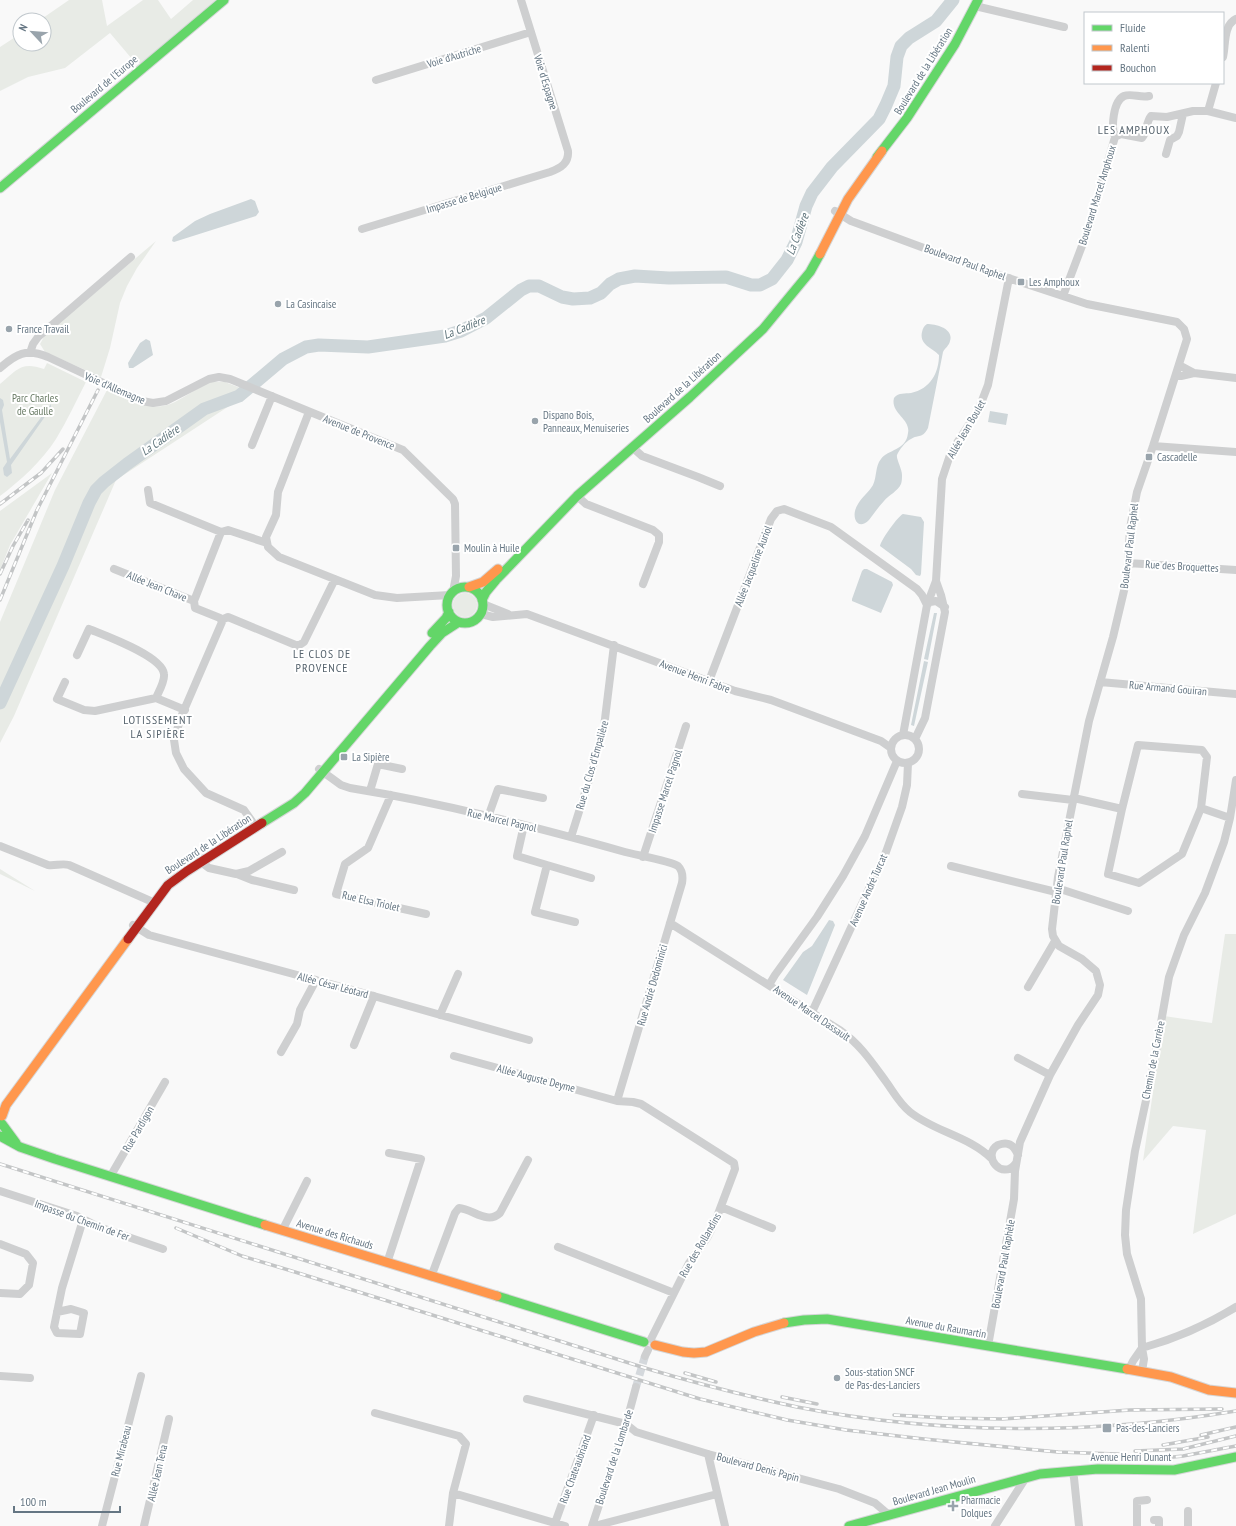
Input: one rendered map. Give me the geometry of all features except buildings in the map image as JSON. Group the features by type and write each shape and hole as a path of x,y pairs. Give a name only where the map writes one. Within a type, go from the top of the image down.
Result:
{"street":[{"name":"Boulevard de l'Europe","path":"0,188 224,0"},
{"name":"Voie d'Espagne","path":"520,0 568,151 568,158 565,164"},
{"path":"976,3 1064,27"},
{"name":"Boulevard de la Libération","path":"320,770 442,633 459,622 469,622 478,618 481,614 486,592 577,496 690,397 763,329 810,272 837,213 907,118 950,51 976,3"},
{"path":"1224,51 1228,27 1231,21 1236,19"},
{"name":"Voie d'Autriche","path":"376,80 531,32"},
{"path":"1208,111 1216,84"},
{"path":"1115,137 1113,128 1115,110 1116,105 1121,98 1126,96 1148,96"},
{"name":"Boulevard Marcel Amphoux","path":"1063,296 1088,230 1115,137 1121,134 1141,139 1144,136 1149,118 1151,116 1167,117 1193,111 1208,111 1236,118"},
{"path":"1166,154 1170,140 1177,136 1179,132 1183,114"},
{"name":"Impasse de Belgique","path":"362,229 550,172 565,164"},
{"name":"Boulevard Paul Raphel","path":"837,213 851,221 978,268 1087,304 1180,324 1184,329 1187,338 1137,492 1130,528 1128,563 1122,600 1089,722 1056,890 1052,929 1055,940"},
{"path":"0,368 19,354 30,352 38,337 132,257"},
{"name":"Allée Jean Boulet","path":"936,581 942,479 951,452 978,411 984,398 990,377 1009,278"},
{"name":"Voie d'Allemagne","path":"30,352 48,357 148,402 166,401 203,381 214,378 225,378 245,385"},
{"path":"1179,365 1194,373"},
{"path":"1176,375 1181,376 1194,373 1236,378"},
{"name":"Avenue de Provence","path":"245,385 403,450 452,496 455,504 456,576 450,596"},
{"path":"252,445 272,396"},
{"path":"309,412 278,492 276,514 266,537 268,547 279,557 375,595 397,598 438,595 450,596 449,612 451,617 459,622"},
{"path":"1153,446 1236,452"},
{"path":"632,447 642,456 720,486"},
{"path":"148,490 150,503 221,532 228,530 267,543"},
{"path":"577,496 586,504 653,530 659,535 659,542 643,584"},
{"name":"Allée Jacqueline Auriol","path":"710,681 769,525 774,515 781,510 787,510 819,522 839,532 917,589 927,605"},
{"path":"194,601 221,532"},
{"name":"Boulevard de la Libération","path":"450,596 466,587 483,582 530,544"},
{"name":"Rue des Broquettes","path":"1128,563 1236,570"},
{"name":"Allée Jean Chave","path":"114,569 194,601 195,608 220,618 221,620 228,617 298,646 304,642 335,579"},
{"path":"456,576 466,587 478,592 483,602"},
{"path":"903,735 927,605 936,581"},
{"path":"915,740 925,718 945,612 936,581"},
{"name":"Avenue Henri Fabre","path":"483,602 509,615"},
{"path":"927,605 930,602 936,602 945,608"},
{"name":"Boulevard de la Libération","path":"0,1099 16,1082 153,902 173,880 200,859 254,824 294,803 305,793 320,770 430,635 446,618 449,612"},
{"name":"Avenue Henri Fabre","path":"481,614 493,617 527,614 614,645 734,691 771,700 881,741 891,748"},
{"path":"221,620 222,622 174,740 176,753 184,769 206,793 244,810 254,824"},
{"path":"77,656 90,629 144,653 163,669 164,676 156,698"},
{"name":"Rue du Clos d'Empalière","path":"571,837 604,727 614,645"},
{"path":"65,682 58,699 84,710 95,711 156,698 185,710"},
{"name":"Rue Armand Gouiran","path":"1100,682 1236,694"},
{"name":"Impasse Marcel Pagnol","path":"643,857 686,726"},
{"path":"903,735 912,737 915,740 918,743 919,751 916,759 908,763 897,761 891,748 895,740 903,735"},
{"name":"Avenue Henri Fabre","path":"881,741 895,740"},
{"path":"1138,745 1202,750 1207,757 1200,808 1182,854 1139,883 1108,874 1122,808 1138,745"},
{"path":"769,985 817,917 843,876 872,822 897,761"},
{"name":"Avenue André Turcat","path":"812,1012 886,852 902,807 907,785 908,763"},
{"path":"370,791 378,764 402,769"},
{"name":"Rue Marcel Pagnol","path":"320,770 341,785 524,825 674,864 681,870"},
{"name":"Chemin de la Carrère","path":"1142,1371 1144,1359 1142,1348 1141,1299 1127,1254 1125,1235 1126,1210 1135,1151 1153,1068 1169,977 1184,934 1205,893 1224,842 1236,786"},
{"path":"488,817 498,789 543,798"},
{"path":"1022,794 1073,799 1122,808"},
{"name":"Rue Elsa Triolet","path":"391,795 368,848 345,864 336,894 426,914"},
{"path":"1200,808 1230,818"},
{"path":"524,825 517,856 591,878"},
{"path":"0,846 48,865 69,865 153,902"},
{"path":"236,874 249,871 282,852"},
{"path":"200,859 209,868 294,890"},
{"path":"547,866 535,912 575,922"},
{"path":"951,866 1056,890 1128,911"},
{"name":"Rue André Dedominici","path":"617,1100 682,883 683,876 681,870"},
{"name":"Avenue Marcel Dassault","path":"670,923 841,1031 858,1044 865,1052 898,1099 910,1112 927,1123 977,1146 992,1159"},
{"name":"Boulevard de la Libération","path":"1,1120 6,1105 135,926"},
{"name":"Allée César Léotard","path":"135,926 149,935 529,1040"},
{"path":"1003,1169 1011,1168 1017,1159 1022,1134 1050,1075 1078,1025 1098,995 1100,985 1096,971 1082,959 1059,946 1055,940 1028,987"},
{"path":"440,1015 458,974"},
{"path":"282,1052 297,1024 300,1010 316,980"},
{"path":"354,1045 374,996"},
{"name":"Allée Auguste Deyme","path":"454,1056 617,1100"},
{"path":"1018,1058 1050,1075"},
{"name":"Rue Pardigon","path":"110,1176 165,1082"},
{"name":"Rue des Rollandins","path":"617,1100 641,1104 733,1162 736,1166 721,1207 707,1238 689,1263 649,1346"},
{"path":"1,1120 20,1147"},
{"path":"1015,1182 1003,1169 996,1166 992,1159 993,1151 996,1147 1007,1144 1022,1134"},
{"name":"Avenue des Richauds","path":"0,1136 20,1147 431,1277 617,1333 649,1346"},
{"path":"1007,1144 1014,1148 1017,1159"},
{"name":"Avenue Marcel Dassault","path":"977,1146 996,1147"},
{"path":"387,1263 421,1160 389,1153"},
{"name":"Boulevard Paul Raphèle","path":"988,1346 1014,1199 1017,1159"},
{"path":"431,1277 455,1213 459,1208 486,1218 496,1217 500,1213 528,1160"},
{"path":"282,1230 307,1181"},
{"name":"Impasse du Chemin de Fer","path":"0,1191 77,1216 99,1227 163,1249"},
{"path":"721,1207 772,1228"},
{"path":"57,1312 62,1288 83,1220"},
{"path":"0,1244 26,1254 33,1263 29,1286 20,1294 0,1293"},
{"path":"558,1247 674,1292"},
{"path":"1129,1369 1142,1348 1177,1338 1216,1319 1236,1307"},
{"name":"Avenue du Raumartin","path":"649,1346 686,1354 702,1353 719,1348 781,1323 811,1319 827,1319 1142,1371 1171,1377 1209,1390 1236,1393"},
{"path":"0,1376 30,1378"},
{"name":"Rue Mirabeau","path":"102,1526 141,1376"},
{"name":"Boulevard de la Lombarde","path":"593,1526 626,1424 636,1387"},
{"name":"Boulevard Denis Papin","path":"527,1399 626,1424 636,1432 708,1454 839,1489 875,1503 889,1515"},
{"path":"375,1413 459,1436 466,1444 452,1493 449,1526"},
{"name":"Rue Chateaubriand","path":"555,1523 594,1415"},
{"name":"Allée Jean Tena","path":"144,1526 169,1419"},
{"path":"708,1454 725,1526"},
{"name":"Avenue Henri Dunant","path":"1025,1479 1040,1474 1072,1470 1118,1468 1174,1470 1236,1457"},
{"path":"1072,1470 1079,1526"},
{"path":"995,1526 1025,1479"},
{"name":"Boulevard Jean Moulin","path":"849,1526 1025,1479"},
{"path":"452,1493 565,1526"},
{"path":"593,1526 717,1494"},
{"path":"1137,1526 1137,1501 1147,1500"},
{"path":"1188,1511 1188,1526"}],"green space":[{"path":"69,0 102,0 107,26 143,0 158,0 171,19 193,0 218,0 143,63 137,63 135,60 132,63 130,61 132,59 110,33 65,68 28,77 0,91 0,47 12,39 12,52 52,52 52,12"},
{"path":"156,241 137,268 120,303 110,348 101,377 45,352 40,344 45,335"},
{"name":"Parc Charles de Gaulle","path":"47,363 86,382 56,439 44,455 15,484 0,496 0,384 20,368 30,366 44,369"},
{"path":"211,382 225,382 243,389 246,395 116,480 14,716 0,743 0,622 55,490 107,390 140,404 157,406 175,402"},
{"path":"52,473 10,545 0,570 0,511"},
{"path":"465,593 470,594 476,600 476,610 470,616 465,617 460,616 454,610 453,605 454,600 460,594"},
{"path":"0,869 35,891 0,874"},
{"path":"1225,934 1236,934 1236,1214 1193,1234 1206,1130 1173,1126 1143,1161 1164,1016 1212,1023"}],"shaded area":[{"path":"251,199 255,201 259,212 256,216 174,242 172,241 173,237 195,221"},
{"path":"927,324 944,328 950,333 951,337 949,344 943,352 928,428 922,435 907,442 897,455 902,475 902,482 900,486 882,503 869,520 865,523 858,523 855,518 856,509 860,501 873,485 879,462 884,456 900,446 907,439 907,424 895,408 894,398 900,394 918,391 928,384 935,374 939,362 939,355 924,343 922,332 923,328"},
{"path":"146,339 150,341 153,355 133,368 129,368 128,363 140,343"},
{"path":"0,398 3,400 4,405 2,410 10,459 51,404 51,408 11,465 12,473 7,477 4,475 3,468 7,462 0,422"},
{"path":"990,411 1008,414 1006,425 988,422"},
{"path":"903,514 921,517 924,522 920,576 916,575 911,569 880,546 890,528"},
{"path":"864,569 867,569 892,582 893,585 881,613 852,601"},
{"path":"934,613 937,613 928,660 924,659"},
{"path":"924,661 928,662 914,726 911,725"},
{"path":"829,920 833,921 835,925 807,995 783,980 803,952 812,946"}],"waterway":[{"name":"La Cadière","path":"0,703 96,490 127,464 204,409 239,396 283,359 306,347 319,345 368,347 445,336 461,331 486,318 521,290 529,286 539,286 562,297 573,299 590,298 601,293 610,284 619,279 635,276 669,278 726,277 751,285 760,285 772,279 787,260 796,242 806,206 812,193 832,167 879,119 894,86 897,57 901,46 909,38 936,21 953,0"}],"tunnel":[{"path":"636,1387 645,1356"}],"railway":[{"path":"0,600 37,510 98,390"},
{"path":"0,504 41,473 63,449"},
{"path":"0,574 13,546 28,520"},
{"path":"0,1164 645,1368 721,1389 797,1407 906,1423 961,1427 1016,1428 1072,1428 1127,1424 1182,1419 1236,1411"},
{"path":"176,1228 242,1256 700,1399 787,1420 846,1430 1058,1452 1117,1454 1164,1458 1236,1446"},
{"path":"685,1373 716,1382"},
{"path":"782,1397 817,1404"},
{"path":"894,1415 1002,1419 1130,1410 1222,1409"},
{"path":"1201,1435 1236,1427"},
{"path":"1135,1451 1183,1449 1236,1436"},
{"path":"1163,1445 1208,1437"}],"traffic: fast":[{"path":"0,188 224,0"},
{"path":"877,157 907,118 955,44 978,0"},
{"path":"482,600 486,592 496,580 577,496 690,397 763,329 810,272 820,254"},
{"path":"462,587 468,587 478,592 483,605 478,618 468,623 462,623 452,618 447,608 447,602 452,592 462,587"},
{"path":"432,633 446,618 449,612"},
{"path":"262,823 294,803 305,793 430,646 442,633 459,622"},
{"path":"2,1124 16,1143"},
{"path":"0,1136 20,1147 55,1159 265,1225"},
{"path":"497,1296 644,1342"},
{"path":"784,1323 827,1319 1127,1369"},
{"path":"849,1526 1040,1474 1098,1469 1174,1470 1236,1457"}],"traffic: slow":[{"path":"820,254 848,199 882,151"},
{"path":"469,587 483,582 498,569"},
{"path":"2,1116 6,1105 128,939"},
{"path":"265,1225 497,1296"},
{"path":"655,1345 683,1352 706,1352 754,1332 784,1323"},
{"path":"1127,1369 1171,1377 1209,1390 1236,1393"}],"traffic: jam":[{"path":"128,939 168,885 187,871 262,823"}],"place":[{"name":"Les Amphoux","path":"1021,282"},
{"name":"La Casincaise","path":"278,304"},
{"name":"France Travail","path":"9,329"},
{"name":"Dispano Bois, Panneaux, Menuiseries","path":"535,421"},
{"name":"Cascadelle","path":"1149,457"},
{"name":"Moulin à Huile","path":"456,548"},
{"name":"La Sipière","path":"344,757"},
{"name":"Sous-station SNCF de Pas-des-Lanciers","path":"837,1378"},
{"name":"Pas-des-Lanciers","path":"1107,1428"},
{"name":"Pharmacie Dolques","path":"953,1506"}],"district":[{"name":"LES AMPHOUX","path":"1134,129"},
{"name":"LE CLOS DE PROVENCE","path":"322,660"},
{"name":"LOTISSEMENT LA SIPIÈRE","path":"158,726"}]}
